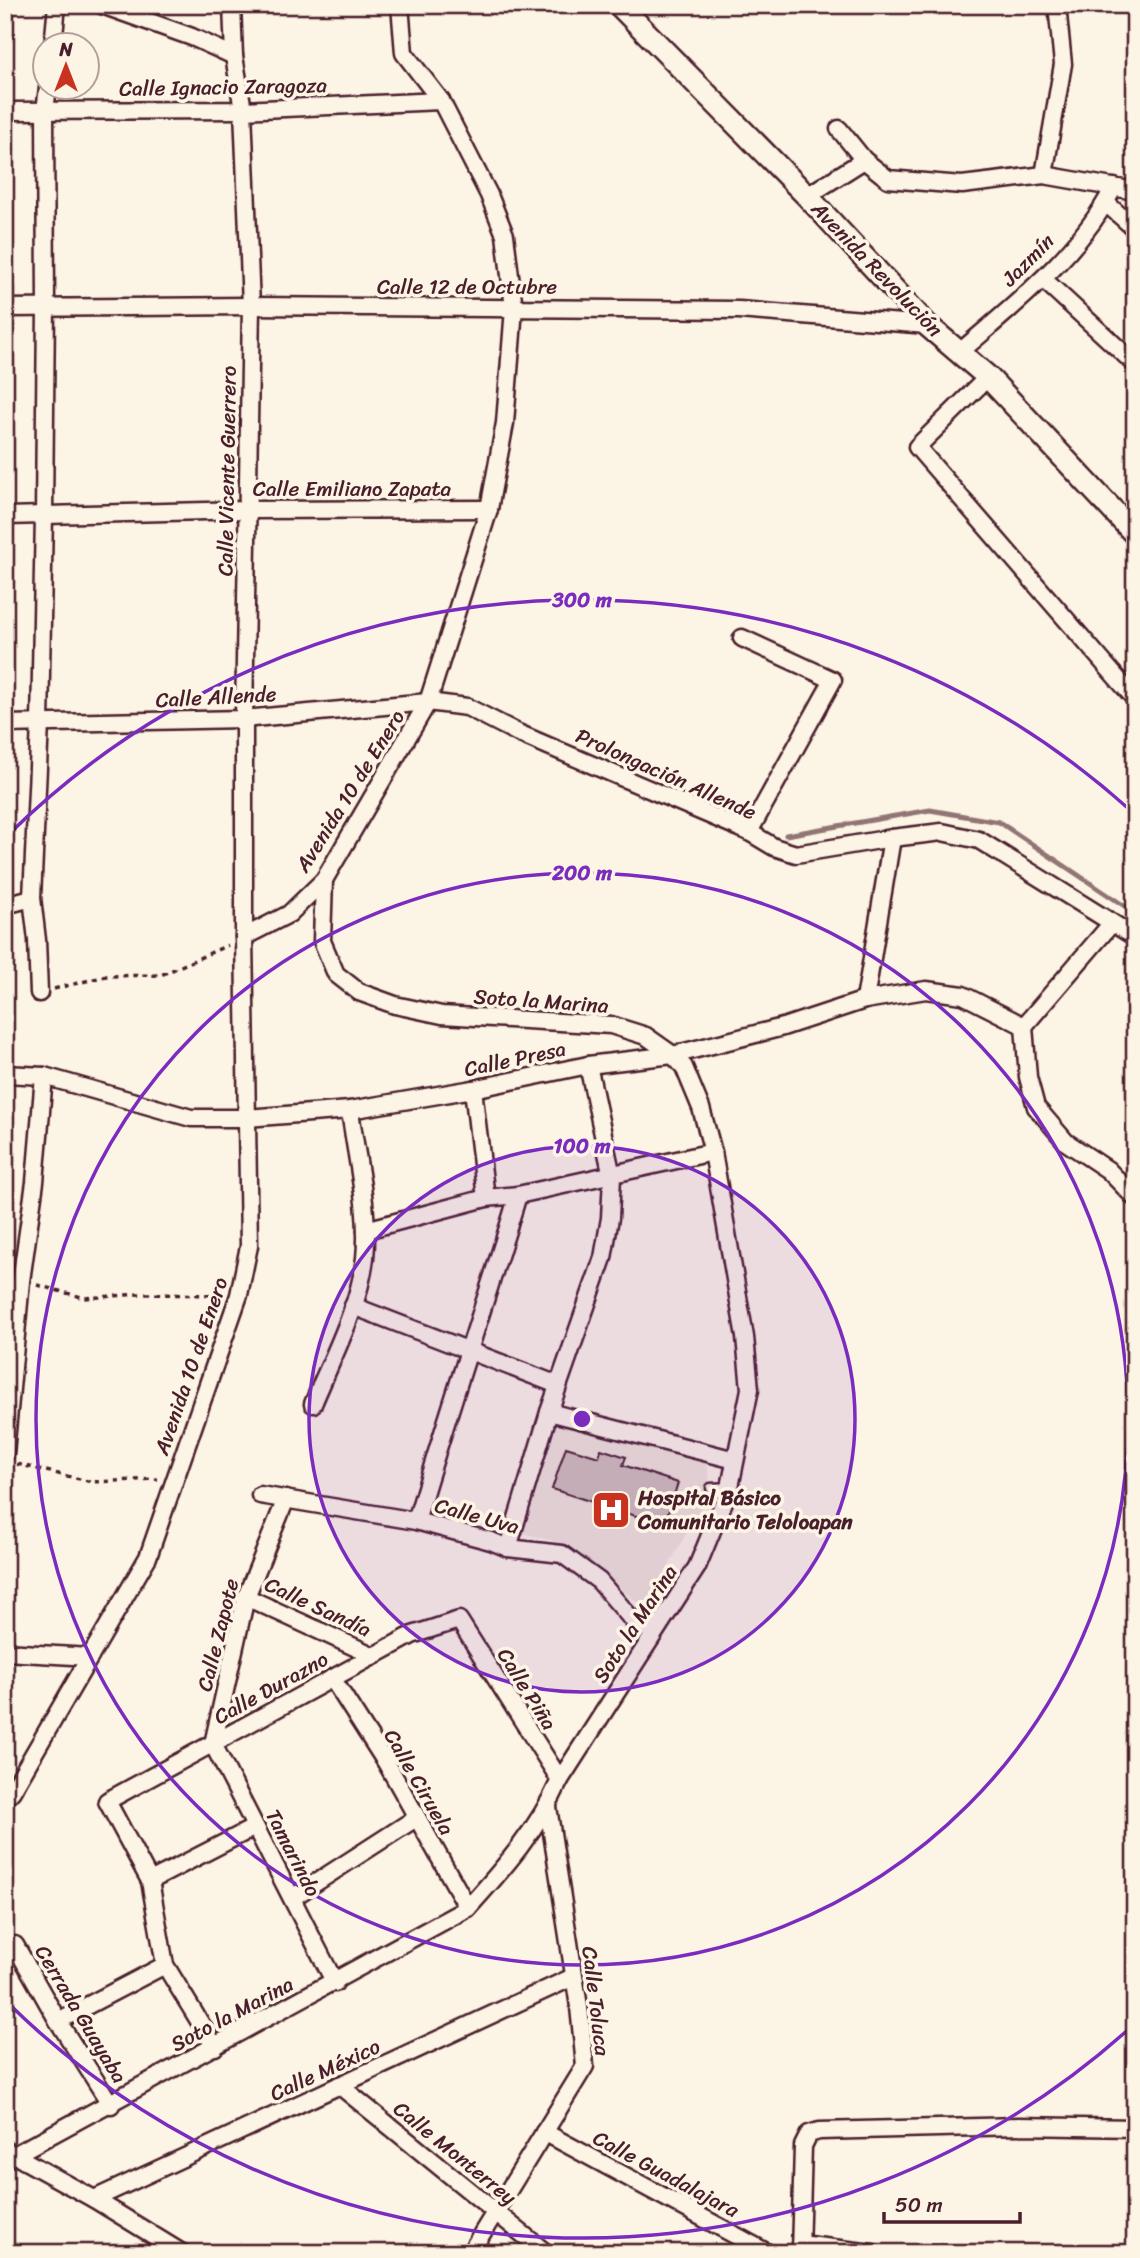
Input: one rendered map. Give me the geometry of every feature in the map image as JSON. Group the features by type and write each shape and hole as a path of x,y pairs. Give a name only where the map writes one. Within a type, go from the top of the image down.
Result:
{"street":[{"path":"54,32 57,5"},
{"path":"102,5 192,37 234,56"},
{"name":"Calle Vicente Guerrero","path":"232,5 234,56 243,110 251,306 244,719 244,937"},
{"name":"Avenida 10 de Enero","path":"5,1798 12,1791 148,1557 239,1296 249,1246 244,937 289,914 324,880 428,702 489,509 505,424 514,308 505,235 489,195 441,101 404,53 400,5"},
{"name":"Avenida Revolución","path":"619,5 807,196 928,325 988,377 1135,534"},
{"path":"1044,175 1063,65 1058,5"},
{"name":"Calle Ignacio Zaragoza","path":"5,111 243,110 441,101"},
{"path":"39,993 32,898 40,724 44,515 46,102"},
{"path":"839,129 864,160 888,179 962,185 1044,175 1135,191"},
{"path":"807,196 864,160"},
{"name":"Jazmín","path":"960,352 1043,279 1073,246 1105,204 1114,187"},
{"path":"1105,204 1135,229"},
{"path":"1043,279 1135,364"},
{"name":"Calle 12 de Octubre","path":"5,308 251,306 739,310 928,325"},
{"path":"988,377 916,447 1135,699"},
{"name":"Calle Emiliano Zapata","path":"5,516 247,510 489,509"},
{"path":"742,638 833,680 749,832"},
{"name":"Calle Allende","path":"5,724 244,719 428,702"},
{"name":"Prolongación Allende","path":"428,702 467,707 518,733 749,832 774,847 796,854 943,832 979,840 1135,937"},
{"path":"865,1000 892,838"},
{"name":"Soto la Marina","path":"8,2155 111,2105 468,1908 512,1859 548,1807 560,1780 697,1567 730,1487 750,1390 745,1337 713,1152 701,1108 684,1067 673,1055 646,1036 611,1025 442,1015 395,1005 359,992 336,974 322,941 324,880"},
{"path":"5,905 32,898"},
{"path":"1112,923 1024,1026 1028,1077 1036,1107 1066,1142 1108,1170 1135,1198"},
{"name":"Calle Presa","path":"5,1074 44,1076 191,1118 246,1118 350,1110 473,1089 589,1065 673,1055 783,1027 865,1000 926,990 963,995 1024,1026"},
{"path":"508,1548 549,1412 603,1258 610,1217 612,1176 589,1065"},
{"path":"5,1453 13,1281 34,1182 44,1076"},
{"path":"473,1089 486,1198"},
{"path":"313,1404 353,1306 365,1261 366,1230 350,1110"},
{"path":"366,1230 486,1198 518,1195 612,1176 713,1152"},
{"path":"416,1521 518,1195"},
{"path":"353,1306 558,1385"},
{"path":"549,1412 735,1460"},
{"name":"Calle Uva","path":"260,1495 416,1521 508,1548 562,1554 599,1581 636,1624 654,1631"},
{"name":"Calle Zapote","path":"212,1744 246,1597 286,1499"},
{"name":"Calle Sandía","path":"246,1597 373,1656"},
{"name":"Calle Durazno","path":"150,1881 107,1801 412,1635 459,1620"},
{"name":"Calle Piña","path":"459,1620 560,1780"},
{"path":"5,1652 90,1657"},
{"name":"Calle Ciruela","path":"332,1678 387,1764 468,1908"},
{"name":"Tamarindo","path":"212,1744 335,1983"},
{"name":"Calle Toluca","path":"470,2253 585,2066 548,1807"},
{"path":"292,1898 416,1818"},
{"path":"215,2047 165,1965 150,1881 255,1827"},
{"name":"Cerrada Guayaba","path":"15,1945 58,2021 111,2105"},
{"path":"58,2021 165,1965"},
{"name":"Calle México","path":"94,2199 573,1977"},
{"name":"Calle Monterrey","path":"339,2085 546,2253"},
{"path":"873,2253 800,2248 803,2146 810,2134 819,2131 1019,2126 1135,2128"},
{"name":"Calle Guadalajara","path":"544,2132 768,2253"},
{"path":"8,2155 94,2199 182,2253"}],"lane":[{"path":"711,1488 730,1487"}],"path":[{"path":"39,993 106,975 161,975 244,937"},
{"path":"13,1281 85,1298 140,1294 239,1296"},
{"path":"5,1461 92,1482 175,1478"}],"shaded area":[{"name":"Hospital Básico Comunitario Teloloapan","path":"557,1415 706,1457 711,1488 645,1609 569,1545 515,1531"}],"building":[{"path":"566,1447 599,1457 601,1449 626,1457 623,1465 678,1483 664,1525 552,1489"}],"waterway":[{"path":"786,835 930,810 999,822 1135,913"}],"place":[{"name":"Hospital Básico Comunitario Teloloapan","path":"611,1510"}]}
